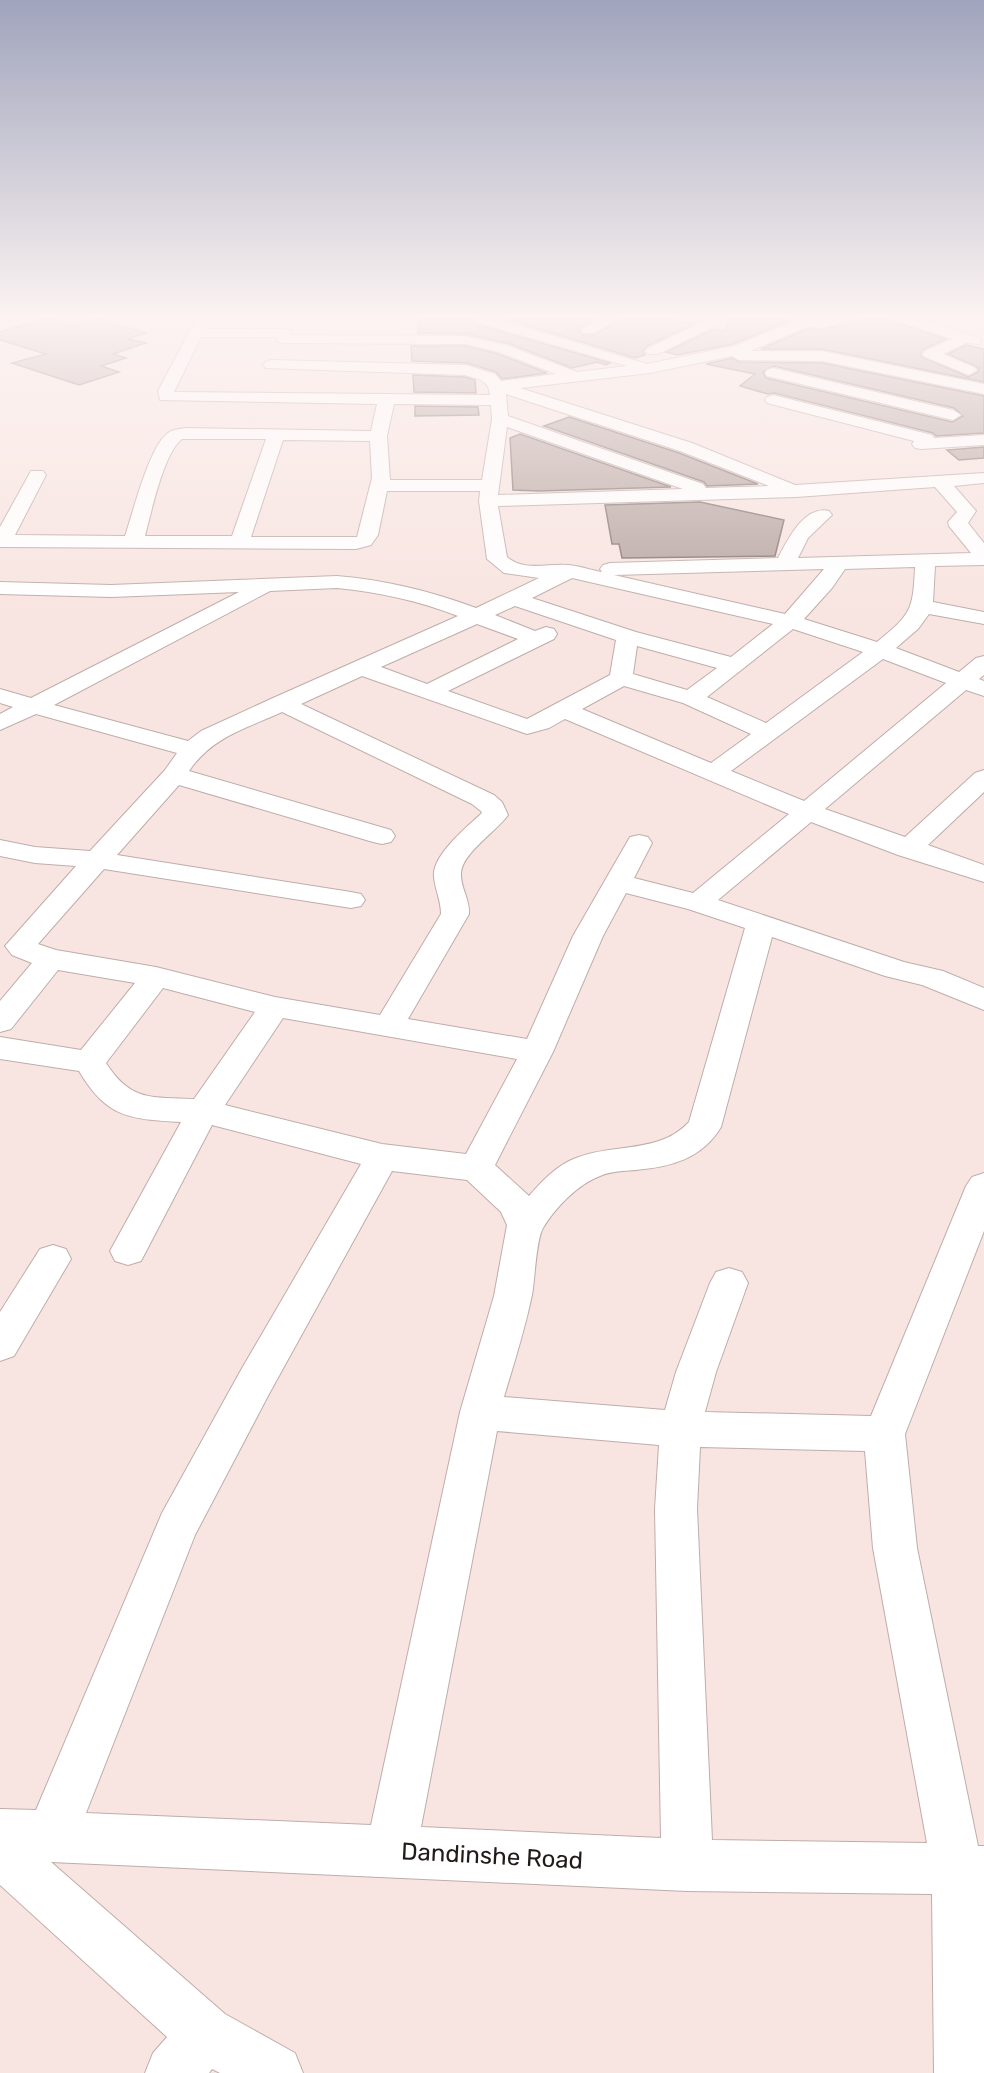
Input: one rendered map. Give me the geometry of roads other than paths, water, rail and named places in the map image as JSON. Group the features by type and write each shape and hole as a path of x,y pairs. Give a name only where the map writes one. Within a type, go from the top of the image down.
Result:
{"street":[{"path":"37,475 1,541 356,543 364,541 368,535 380,485 378,436 383,416"},
{"path":"500,416 489,494 497,559 502,565 523,571 569,571 984,558"},
{"path":"595,416 686,447 796,491"},
{"path":"831,416 923,442 984,441"},
{"path":"923,442 952,416"},
{"path":"500,419 718,495"},
{"path":"133,542 159,464 171,439 186,433 378,436"},
{"path":"239,544 276,435"},
{"path":"923,442 967,511 975,515"},
{"path":"380,485 489,494 718,495 796,491 940,468 961,480 984,478"},
{"path":"785,564 800,535 822,515"},
{"path":"975,515 958,522 984,558"},
{"path":"713,773 880,650 918,615 922,606 925,561"},
{"path":"691,698 789,621 828,581 839,563"},
{"path":"537,1052 275,1007 156,977 51,958 22,949 20,946 174,775 192,749 210,736 514,599 569,571 789,621 880,650 973,686"},
{"path":"4,591 111,591 337,582 368,585 431,598 536,639"},
{"path":"0,723 272,584"},
{"path":"514,599 628,637 733,665"},
{"path":"922,606 984,618"},
{"path":"429,692 573,620"},
{"path":"621,678 628,637"},
{"path":"698,903 805,811 973,686 984,663"},
{"path":"361,668 527,727 541,723 621,678 691,698 767,732"},
{"path":"0,696 92,724 192,749"},
{"path":"282,703 482,799 494,808 495,815 449,862 447,872 456,900 455,914 388,1027"},
{"path":"563,710 805,811 984,874"},
{"path":"174,775 382,836"},
{"path":"908,849 984,778"},
{"path":"958,802 984,810"},
{"path":"476,1168 537,1052 588,936 639,843"},
{"path":"0,848 35,855 98,860 351,900"},
{"path":"617,882 698,903 761,923 896,969 932,978 984,1000"},
{"path":"525,1225 569,1177 590,1165 624,1158 661,1155 686,1145 704,1127 761,923"},
{"path":"0,1022 51,958"},
{"path":"89,1062 156,977"},
{"path":"128,1251 203,1111 275,1007"},
{"path":"0,1048 89,1062 102,1083 123,1101 147,1108 203,1111 382,1157 476,1168 516,1204 525,1225 513,1296 480,1412 391,1851"},
{"path":"51,1836 177,1527 382,1157"},
{"path":"962,2073 970,1870 895,1548 884,1434 984,1186"},
{"path":"1,1344 53,1259"},
{"path":"687,1865 675,1509 680,1429 696,1372 729,1284"},
{"path":"480,1412 680,1429 884,1434"},
{"name":"Dandinshe Road","path":"0,1834 687,1865 970,1870"},
{"path":"0,1851 189,2054 275,2073"}]}
